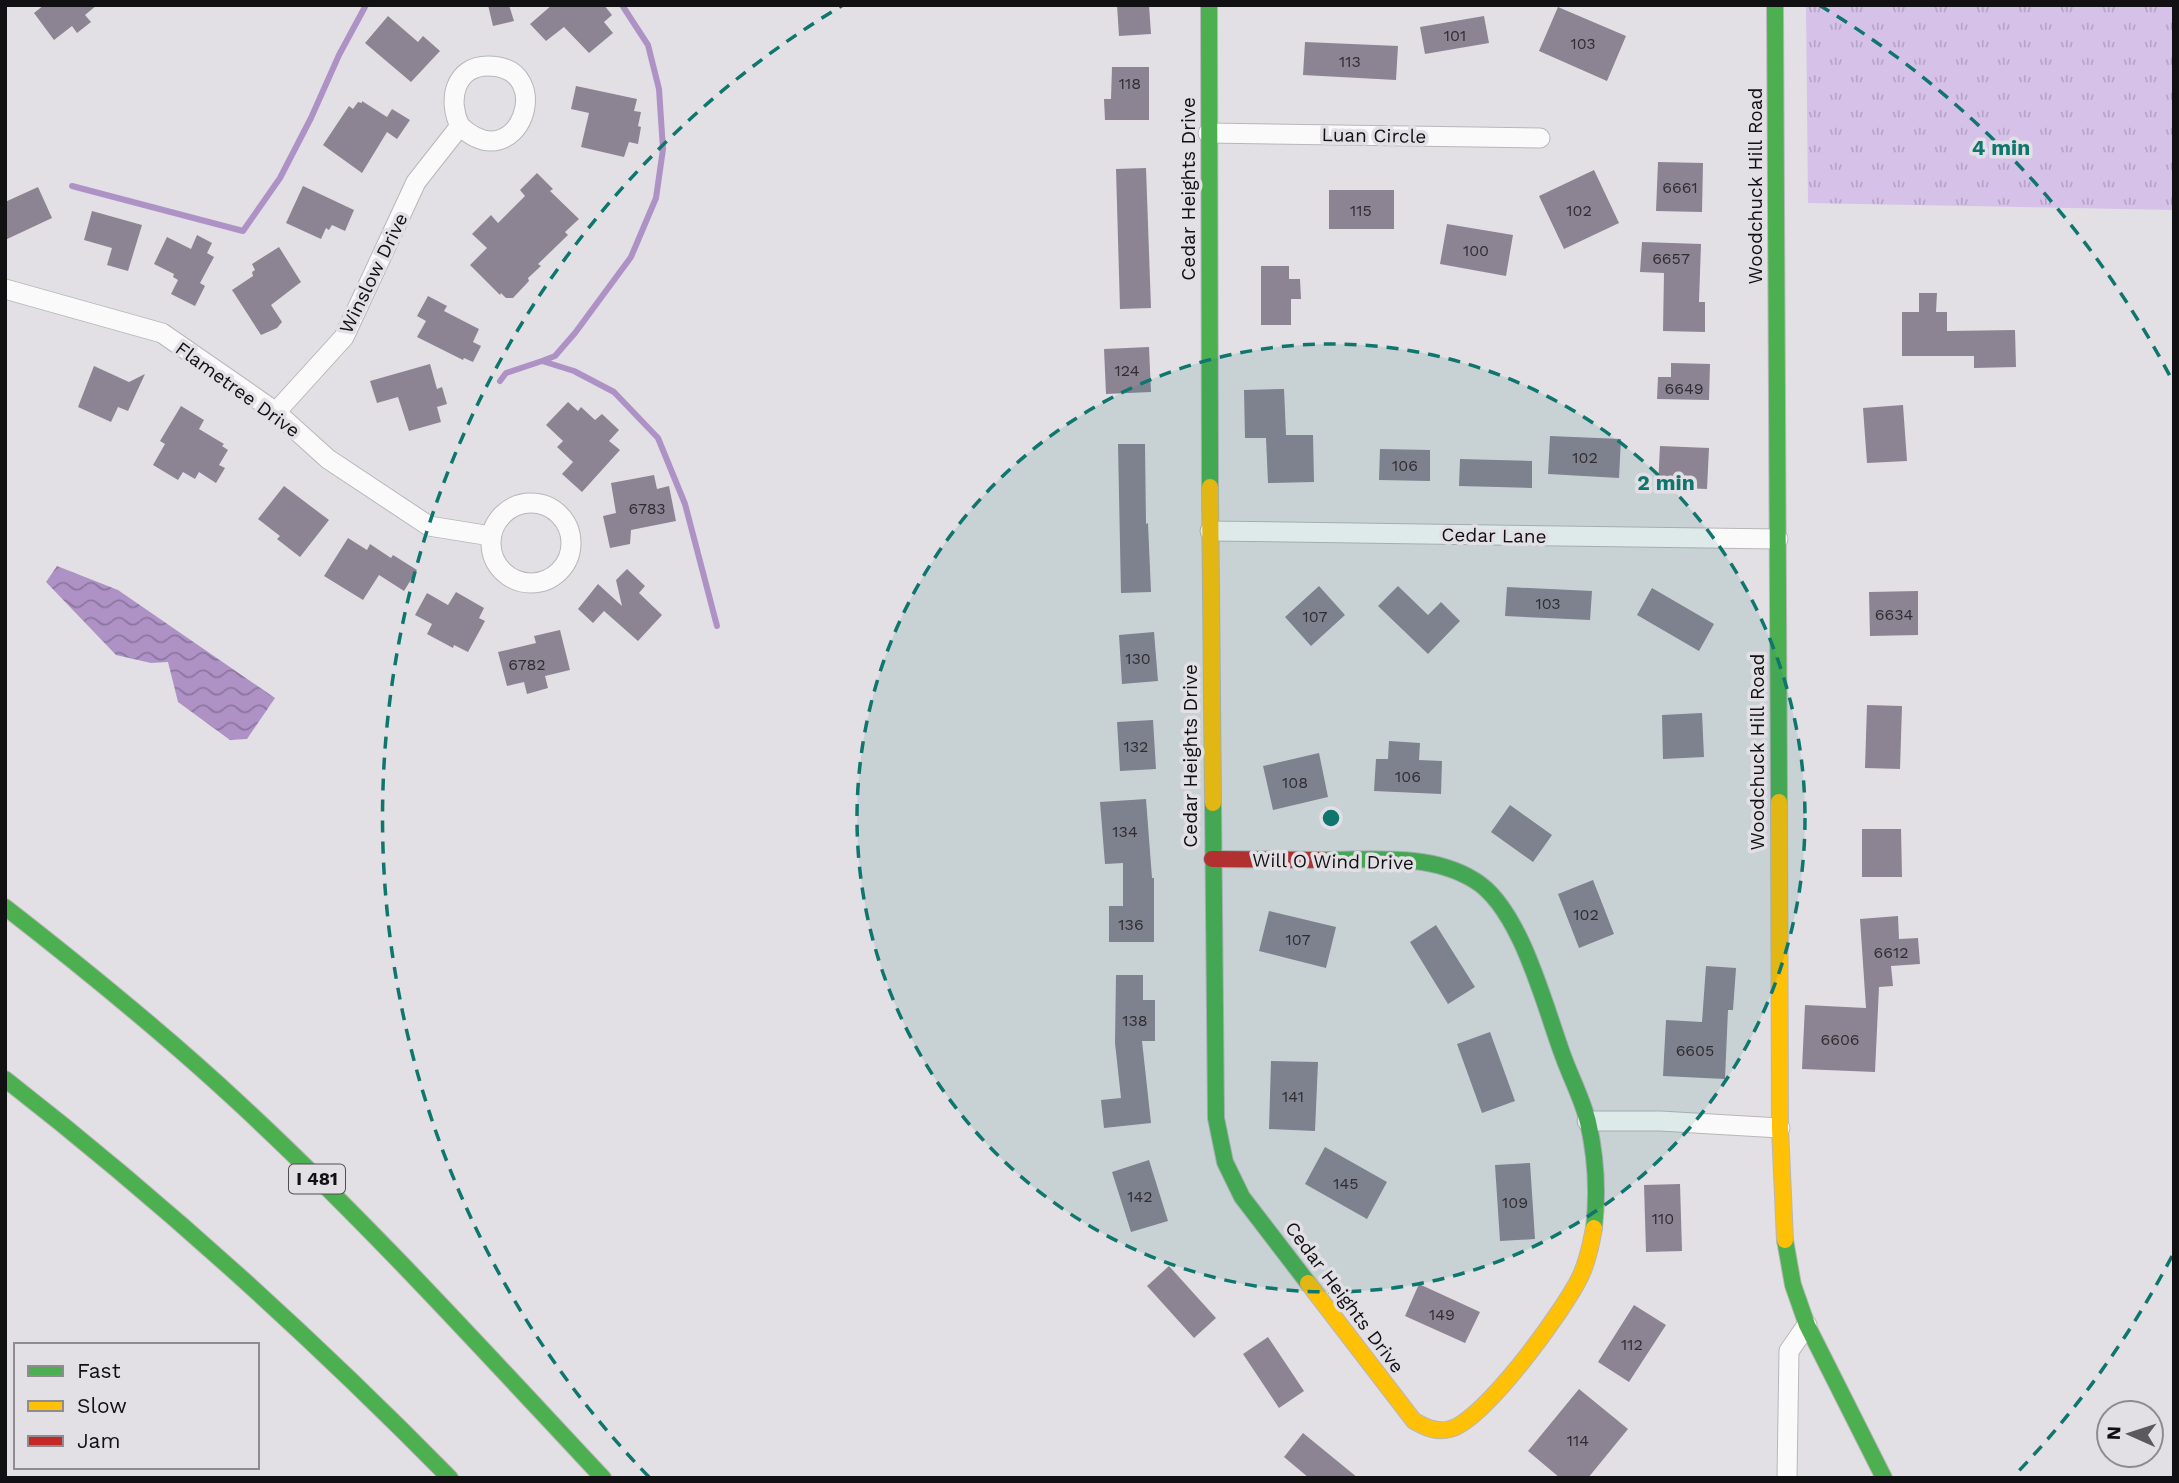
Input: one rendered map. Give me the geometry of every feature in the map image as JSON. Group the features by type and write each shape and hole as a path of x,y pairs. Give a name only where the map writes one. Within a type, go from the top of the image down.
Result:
{"main road":[{"name":"Cedar Heights Drive","path":"1209,5 1212,859 1216,1118 1225,1162 1242,1197 1414,1421 1429,1431 1434,1431"},
{"name":"Woodchuck Hill Road","path":"1775,5 1780,1128 1783,1228 1793,1285 1807,1325 1884,1478"},
{"name":"Will O Wind Drive","path":"1212,859 1409,860 1436,864 1469,875 1494,894 1518,934 1587,1121 1597,1202 1588,1257 1577,1285 1519,1365 1471,1419 1458,1427 1434,1431"},
{"name":"I 481","path":"5,907 111,990 271,1133 425,1289 603,1478"},
{"path":"5,1079 79,1135 230,1264 305,1333 450,1478"}],"street":[{"name":"Winslow Drive","path":"276,412 344,337 416,182 460,126"},
{"name":"Luan Circle","path":"1209,133 1540,138"},
{"name":"Flametree Drive","path":"5,289 162,334 276,412 328,459 429,526 492,536"},
{"path":"525,503 539,504 552,509 567,524 571,537 570,551 563,568 552,578 539,583 525,583 512,579 501,570 491,550 492,536 496,523 512,508 525,503"},
{"name":"Cedar Lane","path":"1210,531 1778,538"},
{"path":"1587,1121 1660,1121 1780,1128"},
{"path":"1787,1478 1789,1351 1807,1325"}],"green space":[{"path":"1806,5 2174,5 2174,210 1808,203"}],"water":[{"path":"57,566 118,590 275,698 247,739 230,740 178,702 168,662 151,663 116,655 46,582"}],"building":[{"path":"44,5 97,5 85,15 91,22 77,33 72,26 54,40 34,13"},
{"path":"488,5 509,5 514,21 493,26"},
{"path":"552,5 604,5 612,15 604,22 613,33 589,53 564,27 546,41 530,24"},
{"path":"1117,5 1149,5 1151,34 1119,36"},
{"path":"1558,7 1626,36 1607,81 1539,51"},
{"path":"388,16 418,42 423,36 440,51 411,82 365,43"},
{"path":"1484,16 1489,43 1425,54 1420,27"},
{"path":"1305,42 1398,46 1396,80 1303,75"},
{"path":"1112,67 1149,67 1149,120 1105,120 1104,99 1111,99"},
{"path":"576,86 637,99 634,111 641,112 638,144 629,142 624,157 581,147 589,113 571,109"},
{"path":"362,101 387,117 392,109 410,120 397,139 387,132 362,173 323,145 349,106 353,109"},
{"path":"1658,162 1703,163 1702,212 1656,211"},
{"path":"1146,168 1151,308 1120,309 1116,169"},
{"path":"1594,170 1619,223 1564,249 1539,196"},
{"path":"537,173 553,189 550,191 579,219 565,232 568,235 538,264 541,266 528,278 529,281 513,298 506,298 470,265 487,248 472,234 491,215 498,223 525,196 520,190"},
{"path":"303,186 354,210 345,231 332,225 329,230 326,228 321,239 286,223"},
{"path":"38,187 52,218 5,240 5,202"},
{"path":"1329,190 1394,190 1394,229 1329,229"},
{"path":"92,211 142,225 128,271 107,265 112,248 84,240"},
{"path":"1447,224 1513,235 1506,276 1440,264"},
{"path":"197,235 212,243 207,253 214,257 200,283 205,286 195,306 171,294 178,280 173,277 174,274 154,264 167,237 191,249"},
{"path":"1642,242 1701,244 1699,302 1705,302 1705,332 1663,331 1664,273 1640,272"},
{"path":"279,247 301,282 271,305 282,322 277,328 261,335 232,290 253,276 252,272 255,270 252,264"},
{"path":"1261,266 1289,266 1289,279 1300,279 1301,299 1291,299 1291,325 1261,325"},
{"path":"1919,293 1937,293 1936,312 1947,312 1947,331 2015,330 2016,367 1974,368 1974,356 1902,356 1902,312 1919,312"},
{"path":"428,296 447,306 444,311 479,329 473,342 481,346 473,362 464,358 463,360 417,337 426,321 417,316"},
{"path":"1149,347 1151,392 1106,394 1104,349"},
{"path":"1671,363 1710,364 1709,400 1657,399 1658,377 1671,377"},
{"path":"430,364 437,389 442,387 447,404 437,407 441,422 409,431 398,397 377,403 370,381"},
{"path":"94,366 129,382 145,374 128,411 118,407 111,422 78,407"},
{"path":"1284,389 1286,435 1313,435 1314,482 1268,483 1266,438 1245,438 1244,390"},
{"path":"568,402 578,411 581,407 595,420 602,414 619,430 609,441 620,450 582,492 562,474 573,462 557,447 563,441 546,425"},
{"path":"1903,405 1907,461 1867,463 1863,408"},
{"path":"181,406 204,420 199,429 224,444 222,446 228,450 219,465 225,468 216,483 199,472 195,479 183,472 178,480 153,465 165,444 160,441"},
{"path":"1550,436 1621,439 1619,478 1548,474"},
{"path":"1118,444 1145,444 1146,524 1148,523 1151,592 1121,593"},
{"path":"1660,446 1709,448 1707,489 1658,487"},
{"path":"1380,449 1430,450 1430,481 1379,480"},
{"path":"1460,459 1532,461 1532,488 1459,486"},
{"path":"654,475 657,489 669,486 676,521 631,530 630,544 610,548 603,516 616,513 611,483"},
{"path":"284,486 329,520 300,557 277,539 280,536 258,519"},
{"path":"348,538 367,550 370,544 417,570 404,591 379,575 363,600 324,576"},
{"path":"627,569 645,586 639,593 662,615 638,641 604,611 593,623 578,609 598,584 622,606 616,580"},
{"path":"1319,586 1345,615 1311,646 1285,617"},
{"path":"1398,586 1428,615 1441,602 1460,621 1428,654 1378,606"},
{"path":"1507,587 1592,591 1590,620 1505,616"},
{"path":"1652,588 1714,624 1699,651 1637,615"},
{"path":"1918,591 1918,635 1870,636 1869,592"},
{"path":"456,592 484,608 479,618 485,621 468,652 454,645 453,648 427,634 432,624 415,615 427,593 448,605"},
{"path":"560,630 570,670 545,676 548,688 527,694 524,682 507,686 498,652 536,643 534,636"},
{"path":"1154,632 1158,681 1122,684 1119,635"},
{"path":"1867,705 1902,706 1900,769 1865,768"},
{"path":"1702,713 1704,757 1663,759 1662,715"},
{"path":"1153,720 1156,769 1120,771 1117,722"},
{"path":"1389,741 1420,743 1419,760 1442,761 1441,794 1374,791 1376,759 1388,759"},
{"path":"1319,753 1328,797 1273,810 1263,766"},
{"path":"1146,799 1154,878 1154,942 1109,942 1109,906 1123,906 1123,863 1105,864 1100,802"},
{"path":"1510,805 1552,835 1533,862 1491,832"},
{"path":"1862,829 1901,829 1902,877 1862,877"},
{"path":"1593,880 1614,934 1579,948 1558,894"},
{"path":"1269,911 1336,927 1326,968 1259,951"},
{"path":"1898,916 1899,939 1918,938 1920,964 1891,966 1893,986 1879,987 1875,1072 1802,1069 1805,1005 1866,1008 1860,919"},
{"path":"1436,925 1475,987 1448,1004 1410,942"},
{"path":"1706,966 1736,968 1733,1010 1728,1010 1725,1079 1663,1076 1666,1020 1702,1022"},
{"path":"1116,975 1143,975 1143,1000 1155,1000 1155,1041 1142,1041 1151,1123 1104,1128 1101,1100 1121,1098 1115,1043"},
{"path":"1490,1032 1515,1101 1482,1113 1457,1044"},
{"path":"1271,1061 1318,1062 1315,1131 1269,1129"},
{"path":"1325,1147 1387,1182 1367,1219 1305,1184"},
{"path":"1149,1160 1168,1221 1131,1232 1112,1172"},
{"path":"1530,1163 1535,1239 1500,1241 1495,1165"},
{"path":"1680,1184 1682,1251 1646,1252 1644,1185"},
{"path":"1169,1266 1216,1318 1194,1338 1147,1286"},
{"path":"1419,1284 1480,1312 1465,1343 1405,1316"},
{"path":"1634,1305 1666,1325 1629,1382 1598,1362"},
{"path":"1268,1337 1304,1391 1279,1408 1243,1354"},
{"path":"1579,1389 1628,1429 1588,1478 1560,1478 1528,1451"},
{"path":"1303,1433 1358,1478 1309,1478 1284,1457"}],"waterway":[{"path":"72,186 243,231 280,178 366,5"},
{"path":"542,361 555,356 575,333 631,257 656,198 663,149 659,89 648,45 622,5"},
{"path":"500,381 506,373 542,361 574,371 614,392 658,438 685,504 717,626"}],"traffic: fast":[{"path":"1209,5 1210,487"},
{"path":"1775,5 1779,802"},
{"path":"1213,803 1216,1118 1225,1162 1242,1197 1308,1283"},
{"path":"1323,860 1381,859 1439,865 1474,880 1490,893 1505,912 1528,958 1588,1122 1596,1175 1594,1228"},
{"path":"5,907 155,1028 288,1150 425,1288 603,1478"},
{"path":"5,1079 121,1173 234,1271 344,1373 450,1478"},
{"path":"1785,1240 1793,1285 1807,1325 1884,1478"}],"traffic: slow":[{"path":"1210,487 1213,803"},
{"path":"1779,802 1780,1128 1785,1240"},
{"path":"1308,1283 1414,1421 1431,1429 1445,1430 1465,1421 1483,1406 1542,1336 1581,1275 1594,1228"}],"traffic: jam":[{"path":"1212,859 1323,860"}]}
